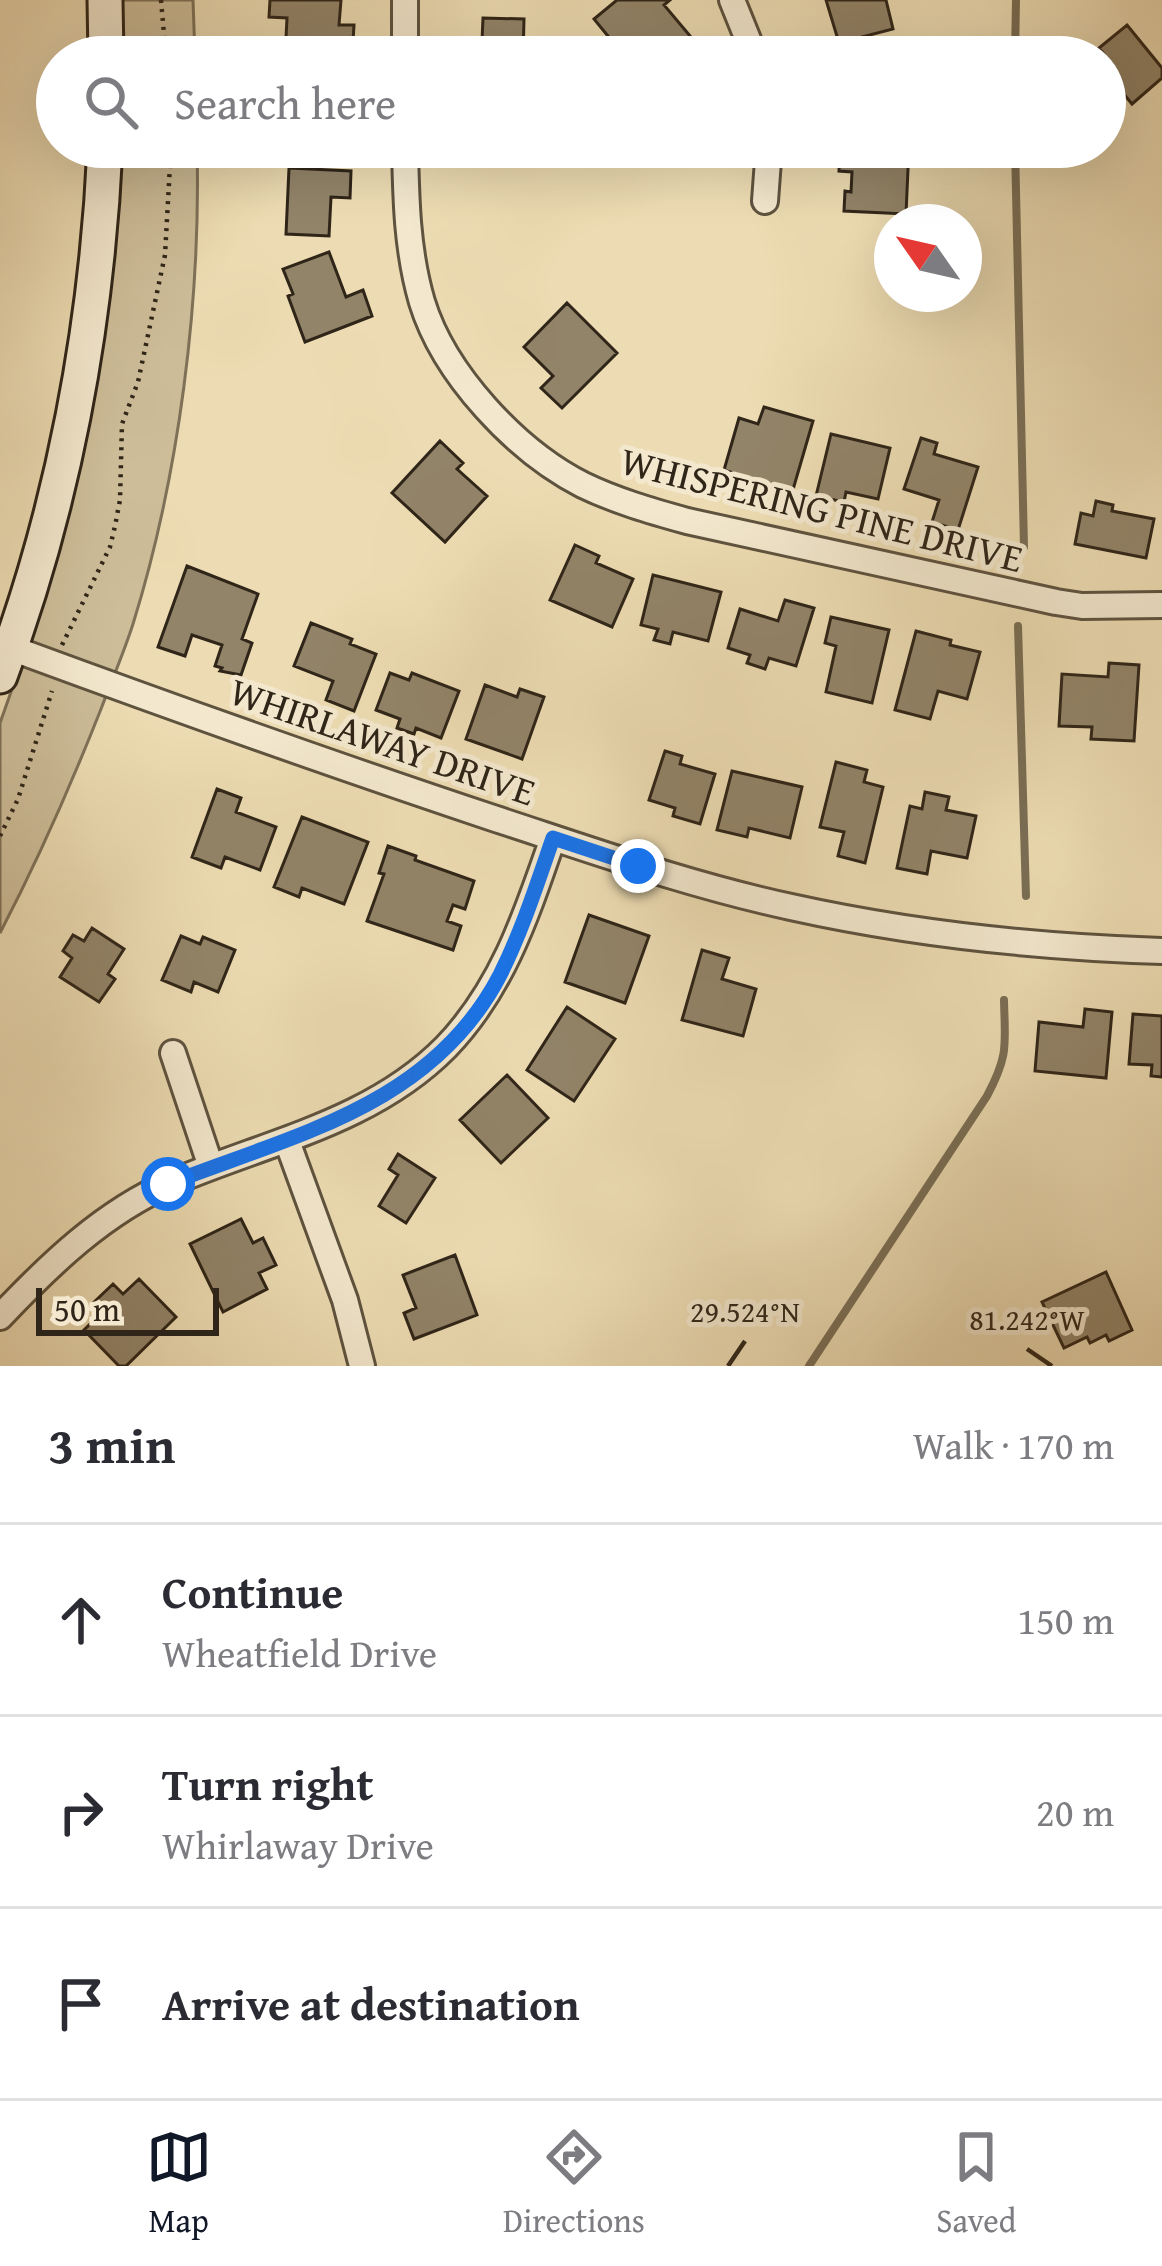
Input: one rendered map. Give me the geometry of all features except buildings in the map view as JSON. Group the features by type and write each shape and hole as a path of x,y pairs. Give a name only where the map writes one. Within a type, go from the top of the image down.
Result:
{"street":[{"path":"105,0 106,36"},
{"path":"405,0 405,36"},
{"path":"732,0 747,36"},
{"path":"5,662 46,529 75,404 95,270 103,168"},
{"name":"WHISPERING PINE DRIVE","path":"406,168 410,250 424,308 453,364 523,444 580,483 687,521 1024,596 1082,607 1162,605"},
{"path":"765,201 767,168"},
{"name":"WHIRLAWAY DRIVE","path":"5,662 711,887 838,917 999,941 1162,951"},
{"path":"0,1317 56,1260 102,1223 168,1184 364,1108 447,1047 499,976 553,838"},
{"path":"173,1053 211,1167"},
{"path":"287,1141 345,1300 362,1366"}],"path":[{"path":"161,0 164,36"},
{"path":"61,648 110,547 115,526 122,424 138,382 165,255 171,168"},
{"path":"0,836 18,799 54,685"}],"shaded area":[{"path":"121,0 193,0 194,36 122,36"},
{"path":"119,168 197,168 195,266 184,388 149,567 126,645 90,737 0,933 0,723 50,582 88,423 110,284"}],"waterway":[{"path":"1015,36 1016,0"},
{"path":"1015,168 1024,547"},
{"path":"1018,626 1026,896"},
{"path":"809,1366 987,1096 1004,1050 1004,1000"}],"route":[{"path":"168,1184 364,1108 447,1047 499,976 553,838 638,866"}]}
